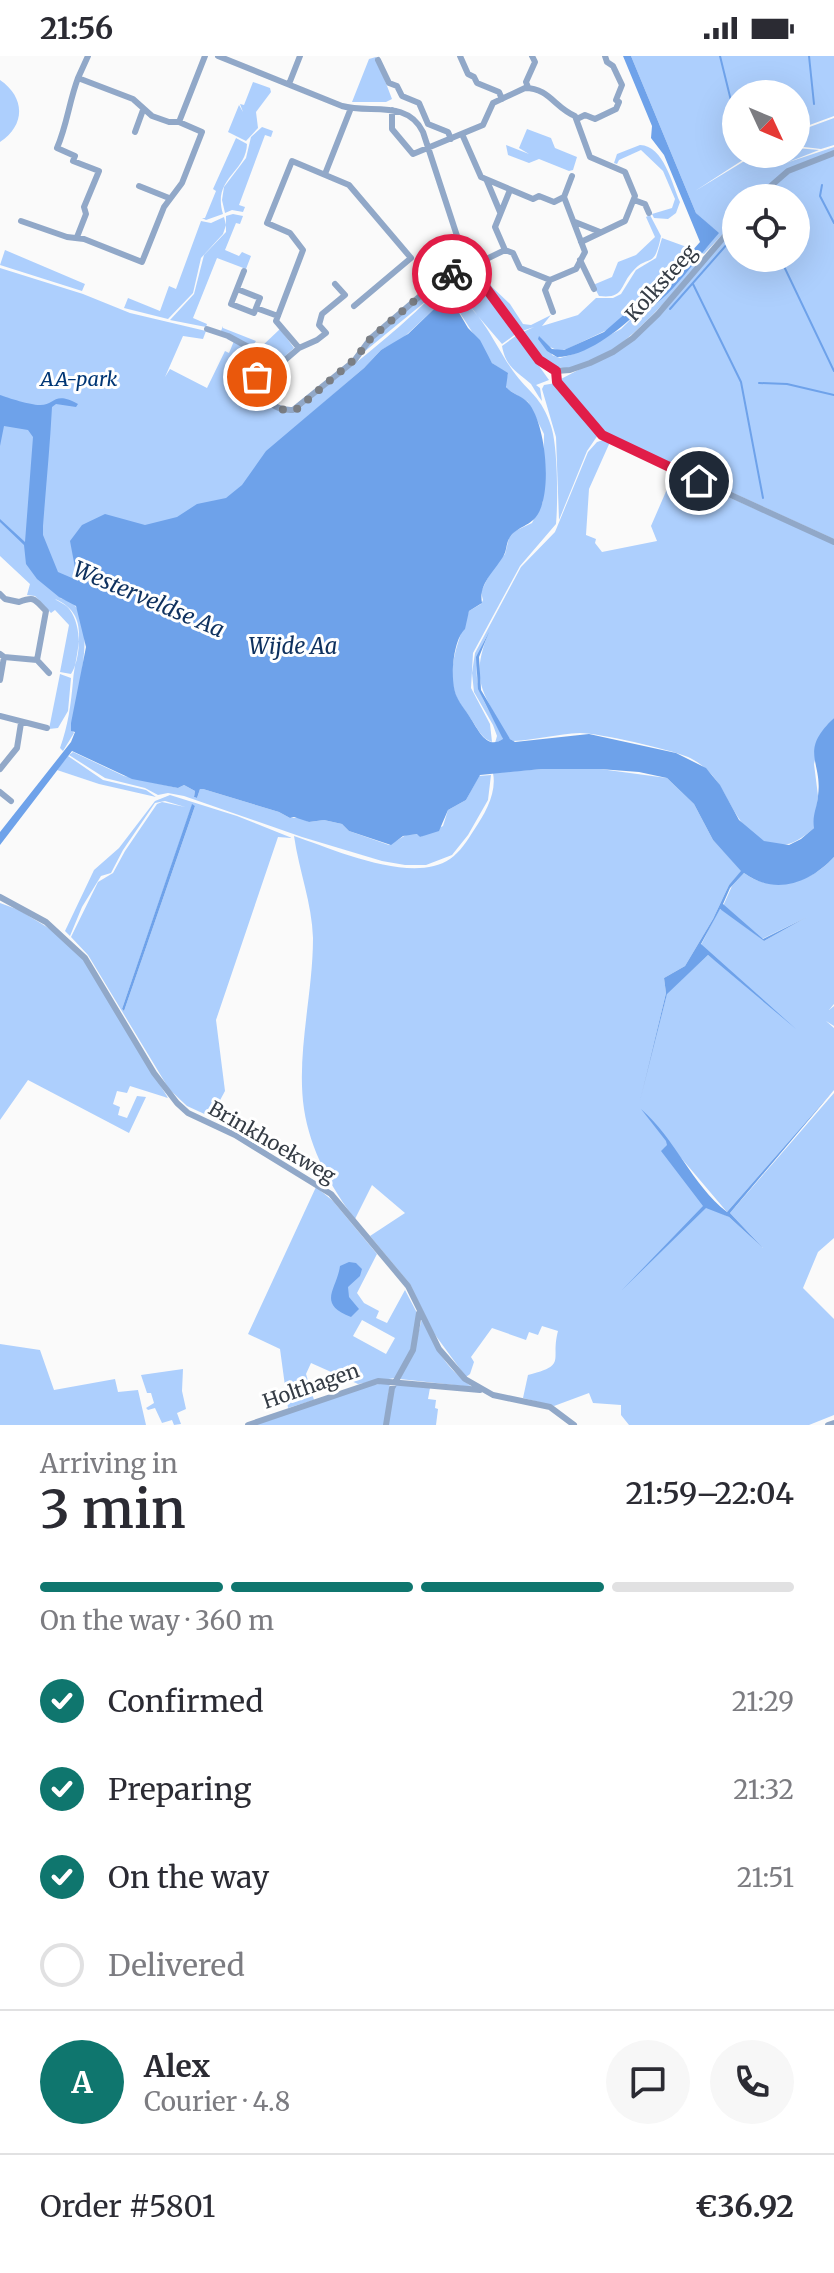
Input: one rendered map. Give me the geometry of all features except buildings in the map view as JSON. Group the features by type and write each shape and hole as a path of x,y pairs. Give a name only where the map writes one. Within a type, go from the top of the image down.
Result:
{"street":[{"path":"77,237 86,214 84,207 99,171 73,161 75,156 57,148 67,125 69,102 88,56"},
{"path":"179,122 205,56"},
{"path":"218,56 351,108 380,107 417,122 469,265 539,360 556,371 557,382 593,427 608,439 834,542"},
{"path":"289,84 300,56"},
{"path":"460,56 468,74 477,83 499,92 502,99"},
{"path":"528,87 526,82 535,62 532,56"},
{"path":"577,119 585,115 595,119 616,109 622,85 605,56"},
{"path":"378,60 389,83 397,86 402,96 419,103 428,124 448,132 451,139"},
{"path":"21,221 67,237 77,237 142,262 169,198 182,183 202,132 179,122 169,122 143,110 133,99 78,78"},
{"path":"392,110 392,129 413,154 483,125 493,103 528,87 550,96 562,111 577,119 590,157 625,172 635,196 625,221 581,242"},
{"path":"325,174 351,108"},
{"path":"135,132 143,110"},
{"path":"462,134 481,177 533,199 539,196 554,202 564,197 572,176"},
{"path":"773,184 788,171 834,153"},
{"path":"299,348 276,321 303,250 290,233 267,223 292,161 349,185 411,258 354,306"},
{"path":"487,181 500,212"},
{"path":"139,186 169,198"},
{"path":"505,250 495,227 510,190"},
{"path":"553,312 545,290 550,280 576,269 585,252 564,197"},
{"path":"634,200 645,204 649,213"},
{"path":"575,222 600,232"},
{"name":"Kolksteeg","path":"556,371 590,363 633,338 658,314 722,239"},
{"path":"207,329 250,348 267,400 281,408 293,410 354,361 371,338 433,285 469,265 505,250 513,253 520,268 550,280"},
{"path":"580,260 594,289"},
{"path":"237,289 260,298 254,313 231,304 244,271"},
{"path":"271,372 299,348 326,333 319,325 322,314 345,295 335,284"},
{"path":"256,308 278,316"},
{"path":"0,594 5,599 19,602 27,597 34,598 46,611 37,660"},
{"path":"0,680 2,656 37,660 49,673"},
{"path":"0,716 47,728"},
{"path":"0,769 17,748 21,723"},
{"path":"0,754 11,756"},
{"path":"0,792 11,801"},
{"name":"Brinkhoekweg","path":"0,897 46,922 79,950 154,1073 188,1113 235,1135 331,1194 408,1286 446,1359 465,1379 480,1390 550,1407 574,1425"},
{"path":"386,1425 392,1388 413,1350 419,1309"},
{"name":"Holthagen","path":"248,1425 369,1383 395,1381 480,1390"},
{"path":"828,1425 834,1423"}],"green space":[{"path":"631,56 834,56 834,116 810,125 810,80 722,80 722,168 730,168 695,191 733,168 791,168 771,184 722,184 722,235 704,254 718,233 696,213"},
{"path":"376,57 392,99 386,102 352,102 369,59"},
{"path":"0,80 14,94 19,111 14,128 0,142"},
{"path":"253,82 270,88 271,92 256,112 258,128 246,141 228,132 239,105 243,112 240,104 244,105"},
{"path":"834,118 834,145 821,149 810,148 810,127"},
{"path":"262,127 273,131 271,137 265,135 239,205 245,207 243,212 232,210 225,213 222,200 224,187 246,158 251,137"},
{"path":"527,129 551,138 555,148 577,157 573,170 539,159 529,163 508,155 506,145 529,154 519,148"},
{"path":"236,138 247,144 245,154 222,192 223,214 206,220 202,218 205,218 216,191 213,189"},
{"path":"640,145 648,147 661,159 680,202 676,213 668,219 654,218 652,214 672,208 675,199 663,171 641,150 614,163 617,154"},
{"path":"834,147 834,151 810,160 810,155"},
{"path":"834,155 834,539 608,436 596,427 562,385 561,379 628,344 722,240 722,272 810,272 810,184 776,184 789,173 810,168 810,165"},
{"path":"650,215 661,236 656,254 633,271 617,293 599,296 593,285 612,277 618,262 636,255 655,237 646,217"},
{"path":"226,216 243,216 240,224 236,223 225,250 239,256 242,252 251,256 246,269 217,258 193,318 207,324 206,327 170,320 194,294 204,255 226,232"},
{"path":"224,217 226,225 223,234 201,258 193,293 168,319 124,308 128,298 160,311 169,286 176,289 201,221 211,223"},
{"path":"662,238 695,250 658,289 639,301 611,328 567,349 559,351 550,347 552,355 560,358 574,354 621,329 640,310 657,303 700,254 703,258 656,311 614,349 592,362 571,368 552,365 539,355 523,332 534,327 522,331 480,272 482,269 492,287 510,304 523,324 531,325 551,315 542,326 578,315 596,298 613,298 621,294 636,270 656,258"},
{"path":"5,250 85,284 82,291 0,265"},
{"name":"AA-park","path":"0,268 83,294 130,313 206,331 203,339 183,336 165,377 170,369 207,388 225,351 229,353 234,341 247,348 264,401 288,413 299,409 400,326 431,297 364,352 368,344 437,284 457,274 456,290 440,294 455,294 467,303 513,371 539,401 551,426 556,460 556,524 520,566 473,653 471,688 490,724 492,742 480,733 458,701 453,687 453,664 469,611 481,604 481,592 492,569 505,554 509,538 515,531 532,523 543,502 544,434 528,402 507,389 508,374 492,363 460,313 447,307 434,309 402,339 381,350 300,423 239,497 78,573 60,598 76,607 84,633 82,667 71,729 74,733 63,751 60,748 69,715 75,664 71,674 60,672 69,625 55,610 51,613 35,596 27,595 30,584 0,556"},
{"path":"467,270 516,334 502,344 459,294 460,273"},
{"path":"223,326 256,341 254,344 261,347 280,329 294,348 260,375 253,348 221,331"},
{"path":"517,335 549,380 536,385 540,388 542,401 531,384 509,364 504,353 502,346"},
{"path":"556,383 598,435 587,451 559,520 556,437 542,389 544,385"},
{"path":"606,439 610,442 589,489 586,535 596,539 595,543 602,552 657,541 651,526 671,480 666,476 670,471 834,544 834,718 822,732 814,764 818,796 814,828 797,840 779,845 755,837 741,821 710,772 679,754 634,742 580,733 513,741 506,736 482,687 480,665 488,634 481,648 477,673 482,696 502,732 503,740 495,743 497,736 493,725 474,692 472,673 475,653 521,567 555,532 588,452 597,442"},
{"path":"60,674 71,678 68,711 58,728 49,729"},
{"path":"73,752 124,776 178,788 184,785 195,791 194,797 197,798 200,789 203,789 290,818 342,824 349,831 389,845 406,835 418,834 420,837 443,826 448,810 466,800 479,776 491,775 488,800 468,835 452,855 426,865 405,865 302,837 184,796 158,795 145,788 105,778 69,755"},
{"path":"68,756 103,780 146,790 156,797 99,784 57,770"},
{"path":"600,769 667,778 694,804 713,840 742,871 729,885 685,966 664,978 666,993 640,1101 667,993 708,955 725,968 701,945 719,909 764,941 807,917 762,939 723,906 732,886 744,873 767,883 792,883 815,873 834,857 834,1004 829,1010 834,1006 834,1026 826,1021 834,1028 834,1090 727,1212 669,1147 717,1211 729,1217 763,1248 730,1213 834,1093 834,1238 818,1252 803,1288 834,1319 834,1415 809,1425 629,1425 621,1415 621,1405 593,1403 589,1393 554,1406 523,1398 528,1375 548,1368 555,1360 558,1331 542,1326 538,1335 529,1332 526,1340 492,1328 471,1357 474,1362 466,1377 433,1332 410,1284 370,1236 405,1213 372,1185 355,1219 323,1167 307,1124 302,1088 313,938 294,836 350,856 394,867 434,866 457,853 478,824 492,796 493,773"},
{"path":"170,795 237,816 292,838 278,837 216,1020 225,1091 211,1117 187,1106 169,1089 88,955 71,937 98,882 113,873 157,804 162,802 185,807 165,801 155,803 111,873 101,876 82,907 70,936 65,931 94,870 119,848 155,801","holes":["192,805 195,806 124,1011 122,1009"]},
{"path":"0,903 19,910 55,932 84,960 168,1098 130,1086 127,1093 117,1091 113,1104 120,1107 118,1115 127,1118 137,1096 146,1097 129,1133 28,1080 0,1120"},
{"path":"316,1187 333,1201 377,1254 357,1293 364,1303 379,1311 376,1318 387,1323 405,1290 417,1313 412,1348 395,1378 358,1384 311,1363 306,1374 314,1400 288,1408 280,1349 248,1334","holes":["362,1320 395,1338 386,1354 353,1336"]},
{"path":"422,1318 442,1356 455,1373 472,1387 400,1379 414,1350"},
{"path":"0,1344 40,1350 54,1390 115,1379 118,1392 138,1390 146,1425 0,1425"},
{"path":"183,1369 182,1391 186,1409 177,1413 181,1424 174,1425 172,1420 162,1423 155,1408 146,1408 154,1403 141,1375"},
{"path":"399,1382 430,1388 428,1399 436,1400 435,1408 438,1409 436,1425 388,1425 394,1387"},
{"path":"390,1383 384,1425 254,1425 369,1385"}],"water":[{"path":"623,56 631,56 696,213 719,233 665,297 640,311 590,348 557,357 547,351 539,336 552,349 564,350 604,332 658,289 700,242 664,155 651,138 652,126"},
{"name":"Wijde Aa","path":"447,307 458,311 480,340 492,363 508,373 506,387 530,405 540,428 545,459 545,490 538,514 510,537 504,555 482,590 482,603 469,611 455,651 455,690 484,738 492,742 503,739 478,689 476,657 489,632 479,657 481,690 510,739 515,742 589,734 676,753 706,768 720,785 739,820 764,841 789,845 814,828 819,784 814,748 823,730 834,718 834,857 814,874 792,883 768,884 744,873 730,888 723,904 763,939 807,917 764,941 720,909 701,944 796,1029 708,955 667,994 640,1101 666,993 664,978 685,966 729,885 741,871 713,840 694,804 667,778 600,769 542,769 480,775 466,800 448,810 439,831 420,837 417,834 403,836 391,845 349,831 342,824 290,818 203,789 200,789 197,798 194,797 195,791 184,785 178,788 132,779 72,751 0,845 0,832 71,742 75,732 71,731 71,723 86,647 76,606 37,579 26,564 24,545 0,522 0,519 25,542 33,437 28,430 4,426 0,446 0,395 35,405 44,405 59,398 78,404 76,407 56,404 52,407 43,526 43,535 58,572 72,578 76,573 70,541 82,525 105,514 145,525 177,517 197,504 226,498 242,485 266,451 381,350 408,334 434,309"},
{"path":"192,804 195,806 124,1011 122,1009"},
{"path":"834,1090 730,1213 763,1248 729,1217 706,1208 622,1290 703,1206 661,1151 667,1145 666,1141 641,1109 664,1134 704,1189 727,1212"},
{"path":"356,1263 362,1269 360,1276 348,1287 349,1297 359,1309 351,1317 340,1312 331,1301 340,1266"}],"waterway":[{"path":"720,56 726,80"},
{"path":"809,56 814,104"},
{"path":"822,185 820,196 834,223"},
{"path":"670,309 722,250"},
{"path":"787,272 834,371"},
{"path":"693,284 741,382 763,498"},
{"path":"759,383 787,384 834,395"}],"way so far":[{"path":"257,377 269,402 289,411 297,409 356,358 371,338 433,285 452,274"}],"route":[{"path":"452,274 469,265 539,360 556,371 557,382 602,435 699,481"}],"water label":[{"name":"Westerveldse Aa","path":"149,599"}]}
